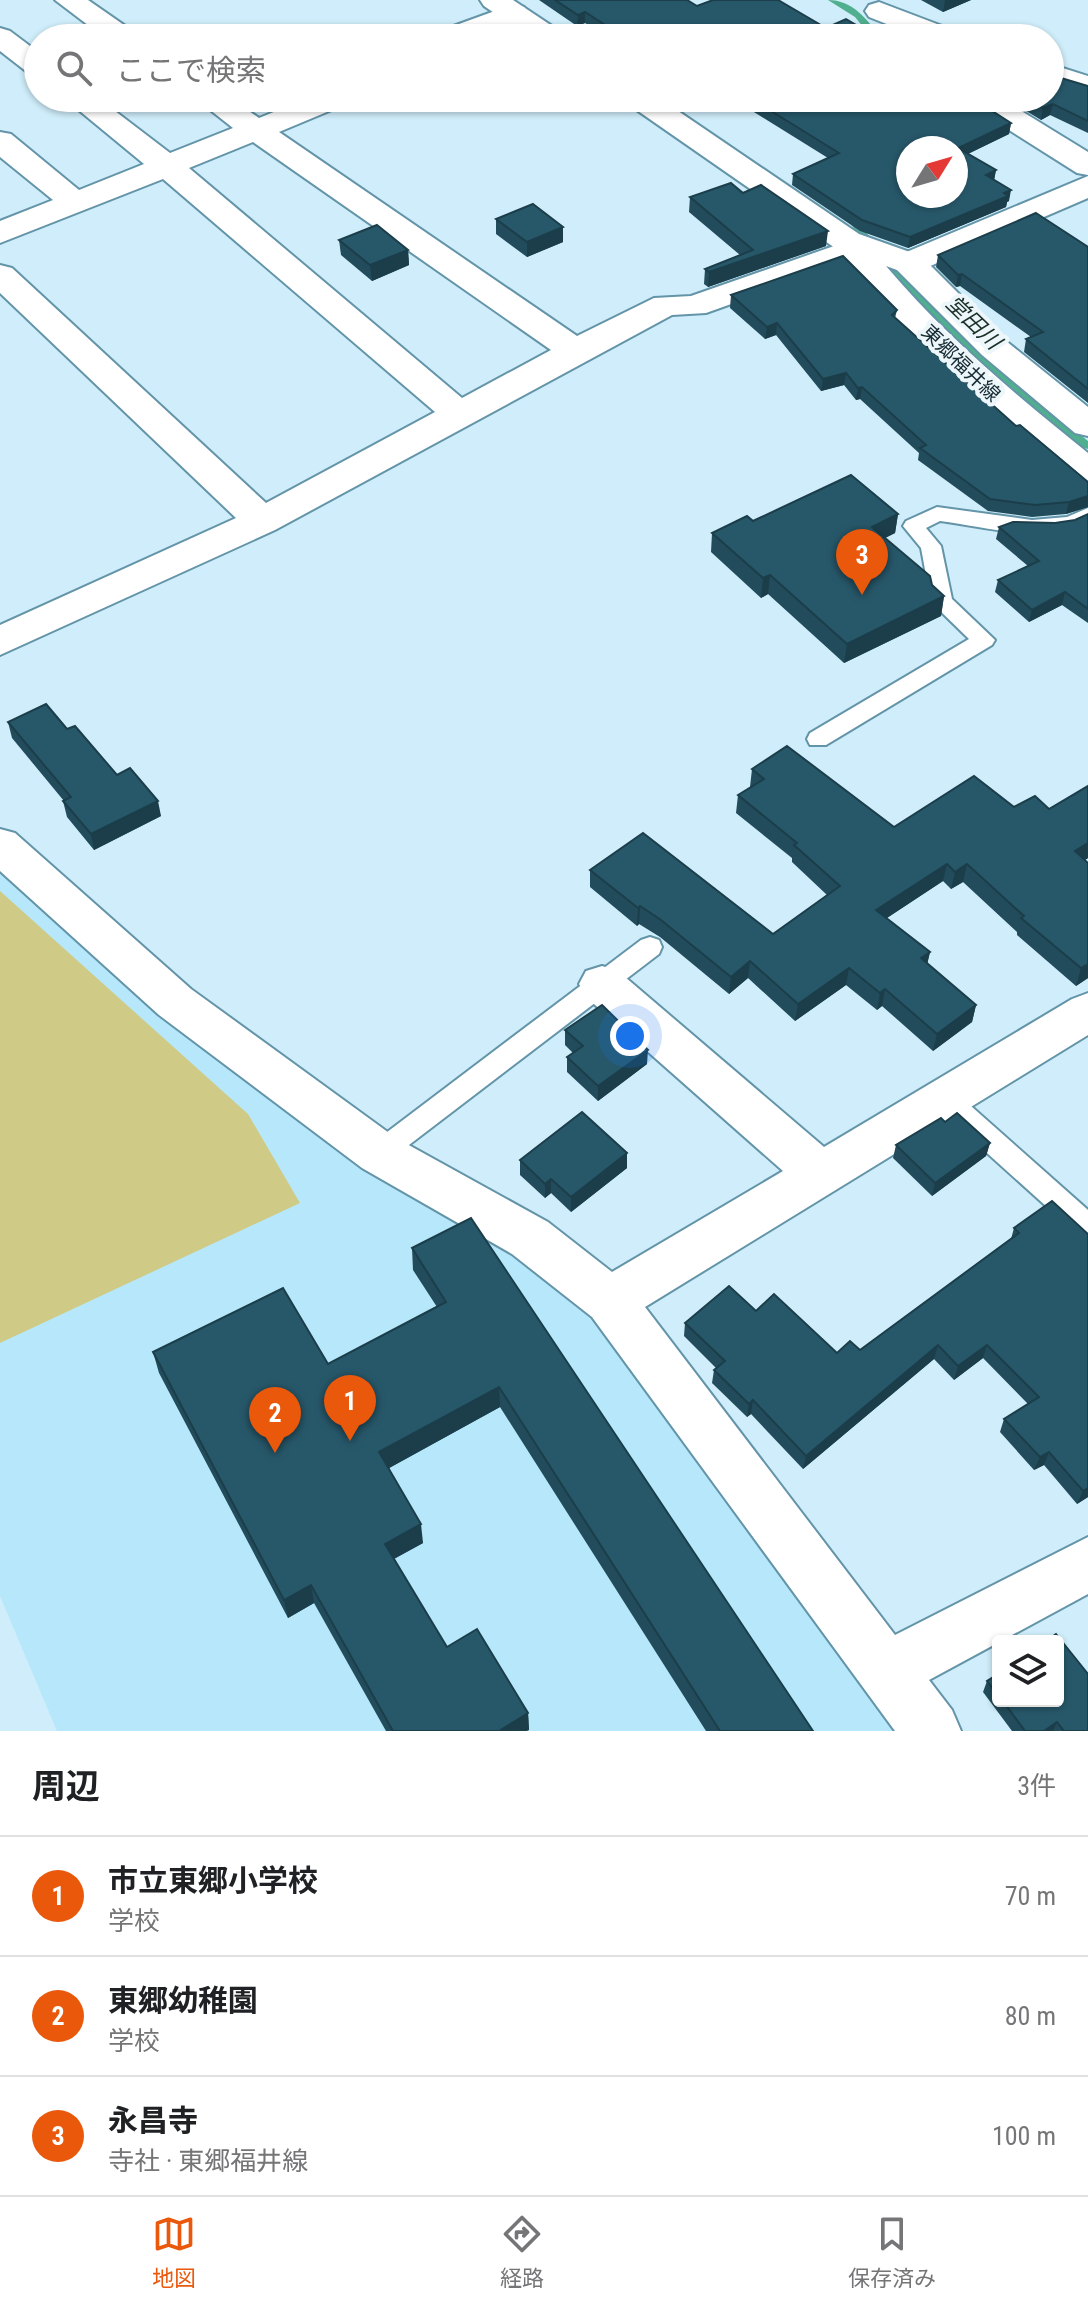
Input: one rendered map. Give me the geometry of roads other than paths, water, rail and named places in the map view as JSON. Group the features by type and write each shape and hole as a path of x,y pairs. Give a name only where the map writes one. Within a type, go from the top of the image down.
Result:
{"street":[{"path":"69,0 104,24"},
{"path":"869,6 884,24"},
{"path":"869,6 913,24"},
{"path":"473,24 504,7 530,24"},
{"path":"0,37 24,55"},
{"path":"1064,78 1088,86"},
{"path":"97,112 167,166 458,413"},
{"path":"230,112 575,351"},
{"path":"0,233 300,112"},
{"name":"東郷福井線","path":"659,112 850,245 901,305 988,391 1088,472"},
{"path":"1001,112 1088,166"},
{"path":"0,141 75,202"},
{"path":"899,259 1088,186"},
{"path":"0,641 262,521 458,413 666,305 694,306 850,245"},
{"name":"東郷福井線","path":"850,245 899,259 994,348 1088,425"},
{"path":"0,275 262,521"},
{"path":"0,845 175,1002 379,1153 530,1238 610,1301 931,1731"},
{"path":"602,984 821,1174"},
{"path":"610,1301 1088,1012"},
{"path":"885,1672 1088,1564"}],"lane":[{"path":"818,739 984,640 942,602 931,546 913,526 937,514 1032,527 1071,523 1088,515"},
{"path":"379,1153 650,947"},
{"path":"945,1099 1088,1227"}],"waterway":[{"path":"832,0 866,24"},
{"path":"915,112 919,123"},
{"name":"堂田川","path":"851,219 932,312 1088,446"}],"place":[{"name":"永昌寺","path":"862,595"},
{"name":"市立東郷小学校","path":"350,1441"},
{"name":"東郷幼稚園","path":"275,1453"}]}
